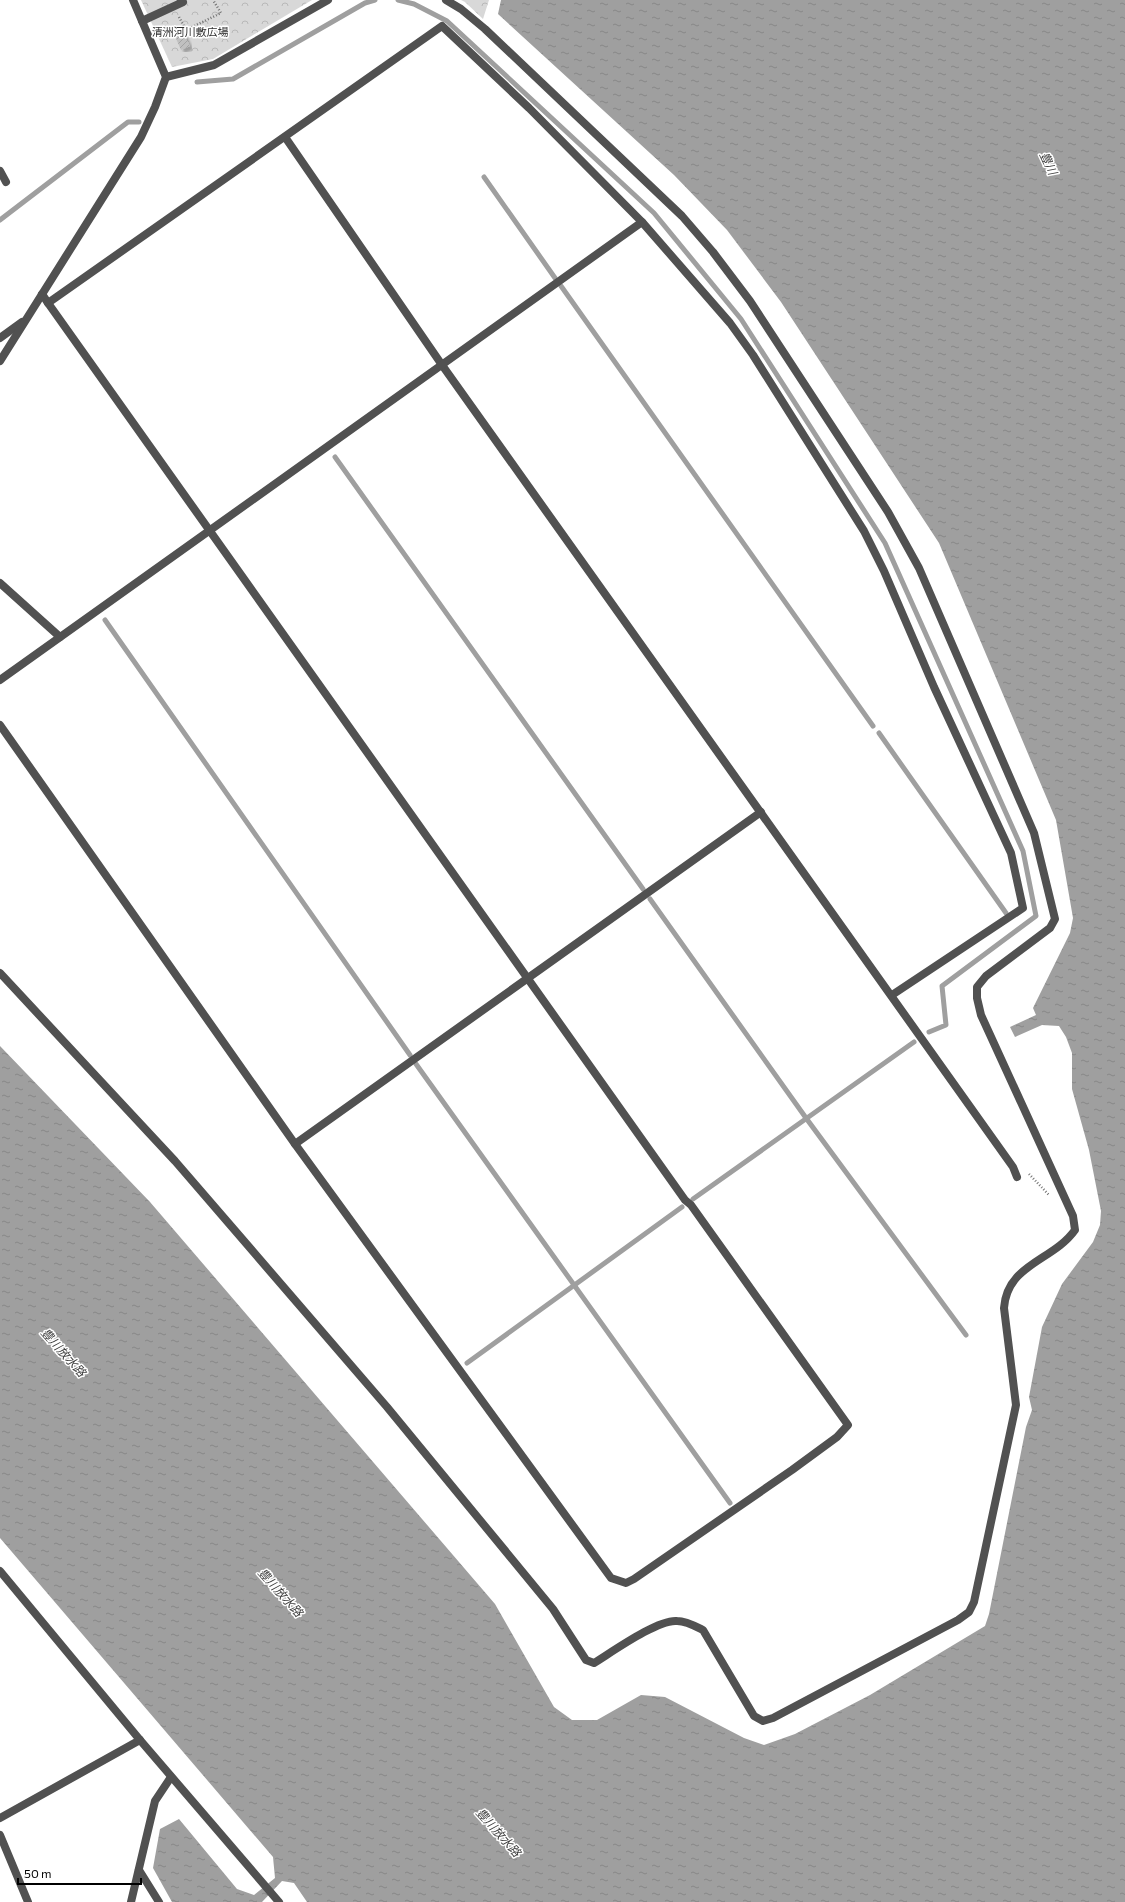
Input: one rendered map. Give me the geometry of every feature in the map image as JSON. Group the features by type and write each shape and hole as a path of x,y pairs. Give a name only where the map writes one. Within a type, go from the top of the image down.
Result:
{"street":[{"path":"0,361 141,137 155,107 166,77 133,0"},
{"path":"142,22 183,2 181,0"},
{"path":"166,77 214,65 328,0"},
{"path":"0,973 175,1161 382,1401 553,1609 586,1660 594,1663 659,1624 676,1620 688,1623 703,1630 754,1716 763,1721 807,1700 958,1620 969,1612 974,1602 1016,1405 1004,1308 1005,1297 1009,1286 1019,1274 1068,1240 1075,1230 1073,1216 982,1015 977,998 977,987 986,976 1050,928 1055,919 1034,833 919,568 888,512 750,302 713,252 682,216 485,29 461,9 446,0"},
{"path":"48,303 442,26 529,108 642,222 735,330 753,355 864,531 884,571 934,687 1011,853 1023,908 892,995"},
{"path":"285,137 442,365 892,995 1008,1160 1017,1177"},
{"path":"0,171 6,182"},
{"path":"0,680 211,531 642,222"},
{"path":"0,725 295,1144 611,1578 626,1583 634,1579 792,1470 837,1436 848,1425 691,1205 685,1200 42,294"},
{"path":"0,338 26,319"},
{"path":"0,583 60,638"},
{"path":"295,1144 761,812"},
{"path":"0,1571 140,1740 277,1899"},
{"path":"0,1818 140,1740"},
{"path":"131,1902 155,1801 171,1776"},
{"path":"0,1835 28,1902"},
{"path":"139,1870 159,1902"}],"path":[{"path":"174,16 181,19 186,30 221,13 213,0"},
{"path":"1017,1177 1028,1173 1052,1198"}],"green space":[{"name":"清洲河川敷広場","path":"141,0 312,0 213,59 172,67"},
{"path":"461,0 489,0 483,19 465,2"}],"water":[{"path":"501,0 1125,0 1125,1902 307,1902 294,1883 282,1881 262,1902 172,1902 153,1868 160,1829 179,1819 237,1889 254,1895 275,1878 273,1857 0,1538 0,1046 150,1202 495,1604 554,1707 572,1720 597,1720 641,1695 665,1697 744,1738 764,1745 795,1734 870,1695 985,1626 989,1614 1026,1427 1032,1410 1029,1397 1042,1327 1062,1284 1093,1242 1100,1225 1101,1211 1089,1150 1072,1089 1072,1053 1066,1037 1059,1026 1042,1025 1015,1037 1010,1027 1036,1015 1033,1008 1070,933 1073,918 1056,820 939,543 781,302 727,230 674,175 498,14"}],"building":[{"path":"183,32 190,46 181,50 175,36"}],"waterway":[{"path":"197,82 233,79 365,3 375,0"},
{"path":"398,0 414,4 447,21 654,213 741,319 885,543 1023,851 1036,916 942,986 946,1025 929,1032"},
{"path":"0,220 128,122 139,122"},
{"path":"484,177 555,278"},
{"path":"561,286 873,726"},
{"path":"335,457 643,889"},
{"path":"105,620 410,1055"},
{"path":"879,733 1006,913"},
{"path":"650,899 806,1118 966,1335"},
{"path":"693,1199 914,1042"},
{"path":"416,1064 730,1503"},
{"path":"467,1363 682,1207"}],"water label":[{"name":"豊川","path":"1049,163"},
{"name":"豊川放水路","path":"64,1352"},
{"name":"豊川放水路","path":"281,1592"},
{"name":"豊川放水路","path":"499,1832"}]}
